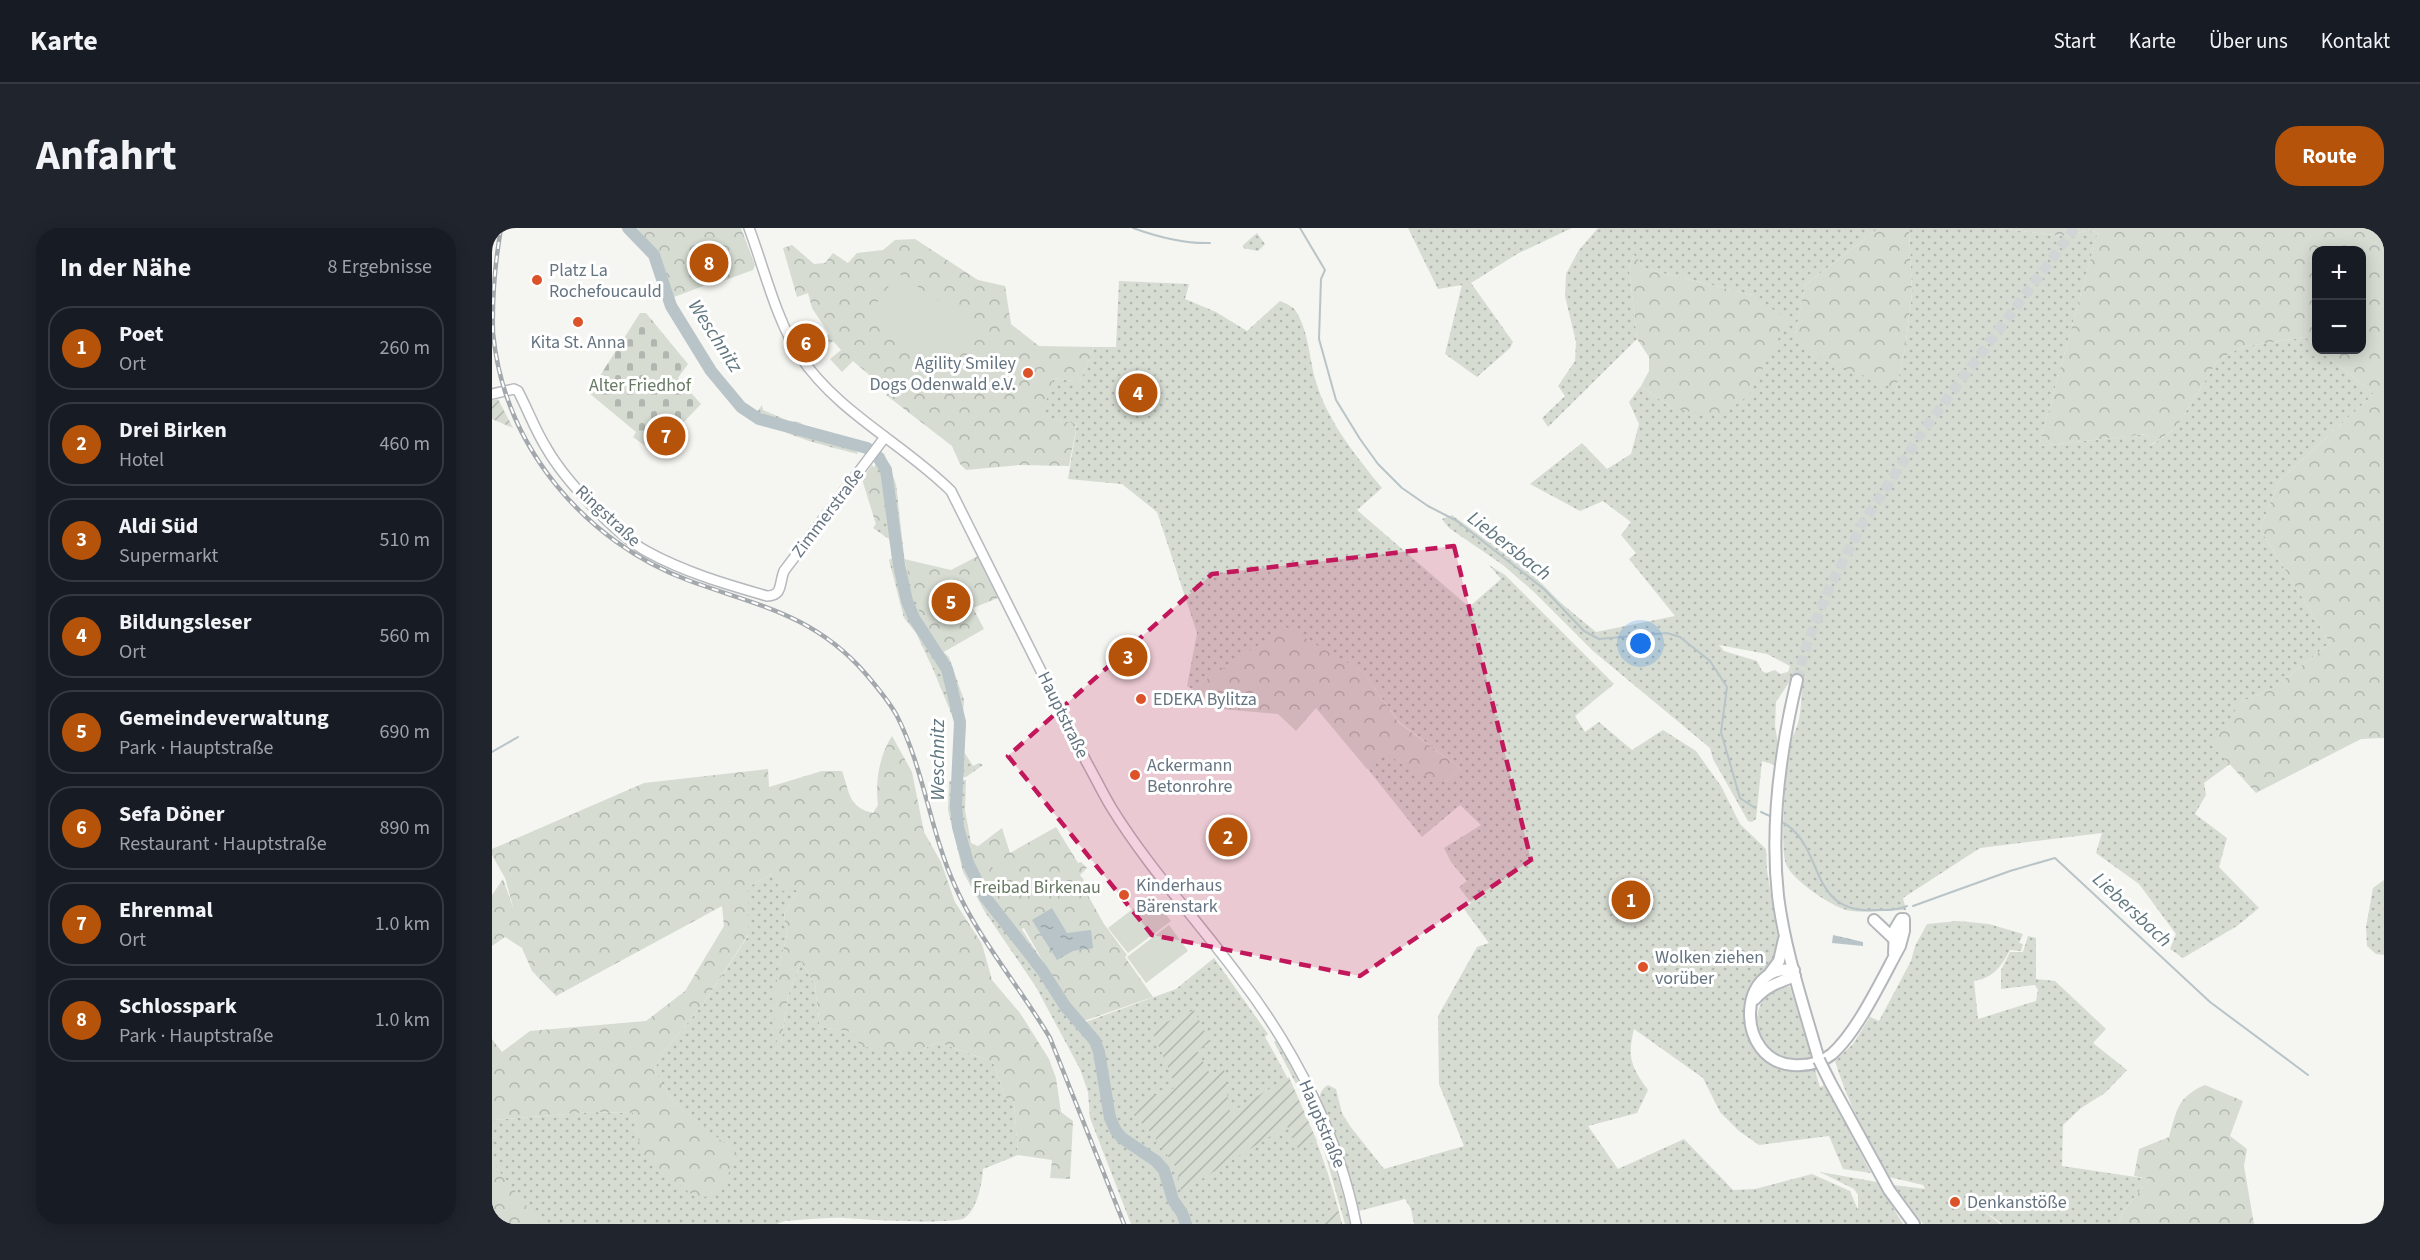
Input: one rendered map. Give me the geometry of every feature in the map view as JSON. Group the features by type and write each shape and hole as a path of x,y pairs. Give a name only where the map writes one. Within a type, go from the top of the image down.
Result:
{"main road":[{"name":"Hauptstraße","path":"749,228 786,328 801,357 821,381 845,404 933,474 951,492 1111,807 1245,983 1308,1085 1344,1176 1356,1224"},
{"name":"Ringstraße","path":"492,394 517,390 542,441 570,481 635,543 655,555 710,579 767,596 774,596 779,592"},
{"name":"Zimmerstraße","path":"779,592 784,571 885,437"},
{"path":"1797,680 1780,760 1775,835 1779,899 1785,933 1819,1060 1857,1135 1889,1190 1914,1224"},
{"path":"1785,933 1781,955 1755,991 1750,1022 1760,1048 1776,1060 1789,1065 1802,1066 1816,1063 1830,1055 1842,1044 1892,960 1902,938 1902,919 1895,929 1892,960"},
{"path":"1874,920 1894,939"},
{"path":"1770,973 1782,969 1794,973"},
{"path":"1752,1003 1763,990 1794,973"}],"highlighted area":[{"path":"1454,546 1531,860 1360,976 1152,935 1008,756 1212,574"}],"green space":[{"path":"637,228 741,228 755,265 753,270 674,297 659,260"},
{"path":"1408,228 1572,228 1517,254 1471,283 1513,342 1510,348 1477,377 1445,354 1462,285 1438,289"},
{"path":"1598,228 1879,228 1805,285 1795,335 1896,389 1905,349 1912,293 1909,228 1998,228 2062,236 2087,231 2098,232 2039,446 2147,434 2150,446 2175,429 2218,360 2242,347 2305,337 2312,343 2312,354 2325,354 2374,394 2279,481 2260,529 2330,643 2272,689 2241,702 2234,724 2212,745 2230,764 2204,783 2206,795 2195,814 2227,838 2219,867 2259,908 2237,926 2183,958 2170,949 2176,934 2139,884 2096,853 2102,833 1980,848 1903,898 1906,910 1851,911 1834,905 1804,885 1786,864 1783,840 1788,744 1798,722 1802,682 1792,678 1776,702 1775,726 1778,744 1775,765 1762,761 1756,819 1752,822 1748,821 1713,759 1710,748 1593,651 1534,592 1503,565 1449,528 1442,519 1452,515 1532,574 1561,603 1596,632 1675,616 1629,559 1636,553 1621,535 1631,522 1603,501 1580,511 1530,484 1582,443 1607,469 1631,454 1639,424 1629,402 1641,386 1673,409 1752,295 1646,269 1634,255 1629,267 1637,339 1548,427 1542,418 1565,396 1558,386 1575,361 1576,342 1565,296 1566,274 1579,250","holes":["1719,645 1767,654 1790,666 1788,672 1780,674 1775,670 1766,673 1762,671 1757,661 1724,651"]},
{"path":"1879,228 1909,228 1912,293 1905,349 1896,389 1806,352 1795,335 1805,285"},
{"path":"1998,228 2384,228 2384,738 2361,739 2256,793 2212,745 2213,733 2234,724 2232,715 2241,702 2272,689 2330,643 2260,529 2279,481 2374,394 2325,354 2366,354 2366,246 2312,246 2312,343 2305,337 2242,347 2218,360 2175,429 2149,446 2147,434 2039,446 2098,232 2087,231 2062,236"},
{"path":"1257,233 1265,244 1258,251 1243,248 1243,245"},
{"path":"915,239 978,280 1005,286 1011,324 1039,346 1094,347 1080,382 1054,378 1041,416 1077,424 1069,466 1020,465 966,470 960,464 952,446 886,395 889,392 853,361 842,372 830,359 841,350 833,341 824,348 820,341 829,334 812,308 808,293 797,297 783,248 792,245 814,264 825,263 833,253 848,263 857,253 883,250 895,240"},
{"path":"1634,255 1646,269 1752,295 1788,320 1749,395 1721,416 1673,409 1641,386 1649,371 1649,357 1637,339 1629,267"},
{"path":"898,273 979,329 948,373 867,317"},
{"path":"1119,281 1189,284 1185,299 1216,312 1247,331 1280,301 1294,309 1303,326 1321,397 1335,425 1382,488 1357,510 1469,607 1501,579 1489,565 1505,575 1614,684 1575,716 1585,732 1599,722 1632,750 1663,730 1696,751 1721,786 1740,824 1766,849 1779,946 1771,963 1751,988 1745,1010 1747,1031 1756,1050 1774,1065 1789,1070 1815,1070 1820,1087 1825,1085 1871,1173 1843,1169 1829,1136 1759,1145 1739,1131 1720,1112 1703,1078 1634,1029 1631,1047 1632,1061 1648,1090 1637,1113 1588,1126 1618,1169 1684,1139 1733,1190 1755,1189 1812,1174 1850,1191 1858,1210 1858,1195 1854,1189 1820,1172 1877,1182 1903,1224 1414,1224 1411,1209 1405,1199 1359,1211 1337,1138 1320,1098 1322,1090 1328,1085 1336,1089 1342,1113 1350,1126 1384,1169 1464,1146 1439,1084 1438,1016 1477,947 1489,943 1464,909 1471,903 1459,887 1467,881 1451,862 1444,848 1481,825 1460,805 1422,837 1367,768 1385,751 1447,781 1460,768 1399,722 1363,672 1286,628 1192,689 1187,686 1197,633 1157,512 1122,484 1068,479 1077,424 1040,416 1054,378 1080,382 1094,347 1116,347"},
{"name":"Alter Friedhof","path":"640,313 646,313 688,364 678,378 701,404 657,455 633,437 636,432 589,393"},
{"path":"498,399 513,428 492,419 492,400"},
{"path":"762,405 763,410 789,421 799,422 822,436 845,441 855,447 858,454 804,439 767,423 755,415"},
{"path":"884,453 896,484 905,564 932,641 949,657 964,700 963,713 966,724 964,752 973,766 979,763 983,765 966,777 952,776 955,723 916,633 904,618 889,560 892,558 889,539 873,528 888,507 887,501 868,487 866,478"},
{"path":"872,465 882,480 888,520 877,528 862,479"},
{"path":"978,556 998,598 973,608 984,629 935,657 930,649 904,559 951,570"},
{"path":"1286,627 1363,672 1399,723 1460,768 1447,781 1412,772 1385,752 1367,769 1316,708 1296,731 1278,714 1221,709 1192,689"},
{"path":"892,736 912,772 924,832 941,862 955,902 982,944 992,980 1020,1013 1049,1059 1056,1078 1061,1112 1073,1121 1070,1179 1050,1178 1052,1160 1018,1155 1014,1103 1006,1099 993,1062 937,1042 920,1051 861,1047 852,1032 820,1027 815,985 801,961 788,996 781,1044 777,1044 773,1006 779,966 787,935 784,914 798,890 781,891 772,874 748,887 748,935 704,1003 661,1055 654,1071 675,1104 737,1153 723,1187 699,1200 642,1156 633,1113 591,1112 492,1120 492,1039 502,1052 530,1031 646,1021 685,991 724,926 722,906 556,996 532,971 522,948 505,937 492,946 492,895 503,879 514,910 505,878 492,855 492,849 644,783 768,769 769,787 822,771 842,771 854,803 873,813 878,805 877,787 881,761"},
{"path":"966,780 965,810 971,843 982,848 981,867 1083,1023 1176,989 1214,958 1268,1034 1265,1037 1290,1082 1320,1151 1342,1224 1131,1224 1090,1118 1088,1092 1080,1069 1036,987 985,912 963,872 948,810 949,781"},
{"name":"Freibad Birkenau","path":"1056,827 1078,863 1081,862 1087,868 1080,875 1084,880 1081,883 1104,924 1127,955 1125,957 1153,997 1078,1023 1024,928 1016,931 994,905 969,853 1002,828 1010,853"},
{"path":"1000,855 1009,874 998,879 989,860"},
{"path":"772,874 798,890 784,914 787,935 779,966 781,1044 788,996 801,961 815,985 820,1027 852,1032 920,1051 937,1042 993,1062 1006,1099 1014,1102 1018,1155 983,1169 975,1204 963,1219 906,1221 822,1218 785,1221 777,1224 539,1224 492,1162 492,1120 591,1112 633,1113 643,1156 699,1199 736,1153 675,1104 654,1071 661,1055 704,1003 748,936 748,887"},
{"path":"2384,880 2384,955 2376,954 2367,946 2366,927 2373,888"},
{"path":"1151,895 1171,921 1128,953 1108,928"},
{"path":"1958,921 1989,924 2023,934 2019,943 2023,944 2021,951 2010,950 1996,971 1981,980 1974,981 1978,1019 2036,1001 2038,990 2035,985 2001,989 2001,970 2010,952 2023,952 2028,936 2036,938 2036,979 2055,981 2106,1029 2093,1043 2127,1070 2105,1093 2081,1108 2063,1125 2062,1166 2149,1179 2125,1209 2118,1224 2002,1224 1980,1208 2000,1224 1923,1224 1894,1185 1925,1189 1923,1185 1889,1177 1866,1135 1846,1092 1835,1061 1853,1044 1870,1017 1879,1021 1911,961 1915,946 1927,924"},
{"path":"1169,925 1188,951 1146,983 1127,957"},
{"path":"1782,985 1790,987 1812,1059 1783,1058 1769,1049 1762,1041 1758,1030 1759,1009 1764,999"},
{"path":"1194,1010 1210,1042 1197,1051 1210,1074 1224,1069 1230,1113 1289,1077 1317,1141 1298,1149 1287,1126 1181,1192 1177,1169 1154,1136 1132,1113 1134,1103 1177,1087 1151,1029"},
{"path":"1275,1041 1278,1041 1290,1063 1311,1108 1337,1176 1351,1224 1345,1224 1324,1150 1306,1103"},
{"path":"2205,1085 2243,1101 2230,1136 2247,1149 2244,1166 2254,1224 2118,1224 2125,1209 2149,1179 2134,1176 2139,1149 2169,1137 2183,1100"},
{"path":"492,1162 540,1223 539,1224 492,1224"},
{"path":"1338,1209 1342,1224 1315,1224"}],"water":[{"path":"1052,908 1067,933 1091,930 1093,948 1073,951 1057,960 1032,920"},
{"path":"1833,935 1863,942 1863,946 1832,943"}],"waterway":[{"name":"Weschnitz","path":"628,228 654,255 671,306 711,371 741,407 759,419 867,448 878,457 886,470 899,565 907,601 914,618 947,669 960,722 956,806 958,827 968,863 985,897 1042,970 1065,1006 1095,1041 1099,1052 1110,1118 1116,1131 1122,1138 1156,1161 1164,1170 1173,1200 1186,1224"},
{"name":"Liebersbach","path":"1133,228 1171,239 1210,243"},
{"name":"Liebersbach","path":"1300,228 1325,270 1321,279 1319,339 1336,400 1378,464 1402,488 1428,506 1457,521 1544,589 1584,631 1599,639 1667,633 1680,637 1710,661 1727,687 1721,732 1740,798 1755,808"},
{"path":"492,752 518,737"},
{"name":"Liebersbach","path":"1761,812 1772,817"},
{"name":"Liebersbach","path":"1780,821 1795,832 1805,845 1819,876 1837,901 1853,908 1875,910 1907,906"},
{"name":"Liebersbach","path":"1913,906 2010,871 2055,858 2210,1002 2308,1075"}],"tunnel":[{"path":"1797,680 1807,644 1830,586 1864,521 1926,427 2075,228"}],"railway":[{"path":"501,228 494,280 493,333 500,375 514,414 532,451 556,485 584,515 616,542 652,564 690,581 762,606 805,625 846,653 882,694 897,716 914,757 939,844 955,886 976,925 1050,1038 1124,1224"}],"place":[{"name":"Schlosspark","path":"709,263"},
{"name":"Platz La Rochefoucauld","path":"537,280"},
{"name":"Kita St. Anna","path":"578,322"},
{"name":"Sefa Döner","path":"806,343"},
{"name":"Agility Smiley Dogs Odenwald e.V.","path":"1028,373"},
{"name":"Bildungsleser","path":"1138,393"},
{"name":"Ehrenmal","path":"666,436"},
{"name":"Gemeindeverwaltung","path":"951,602"},
{"name":"Aldi Süd","path":"1128,657"},
{"name":"EDEKA Bylitza","path":"1141,699"},
{"name":"Ackermann Betonrohre","path":"1135,775"},
{"name":"Drei Birken","path":"1228,837"},
{"name":"Kinderhaus Bärenstark","path":"1124,895"},
{"name":"Poet","path":"1631,900"},
{"name":"Wolken ziehen vorüber","path":"1643,967"},
{"name":"Denkanstöße","path":"1955,1202"}]}
